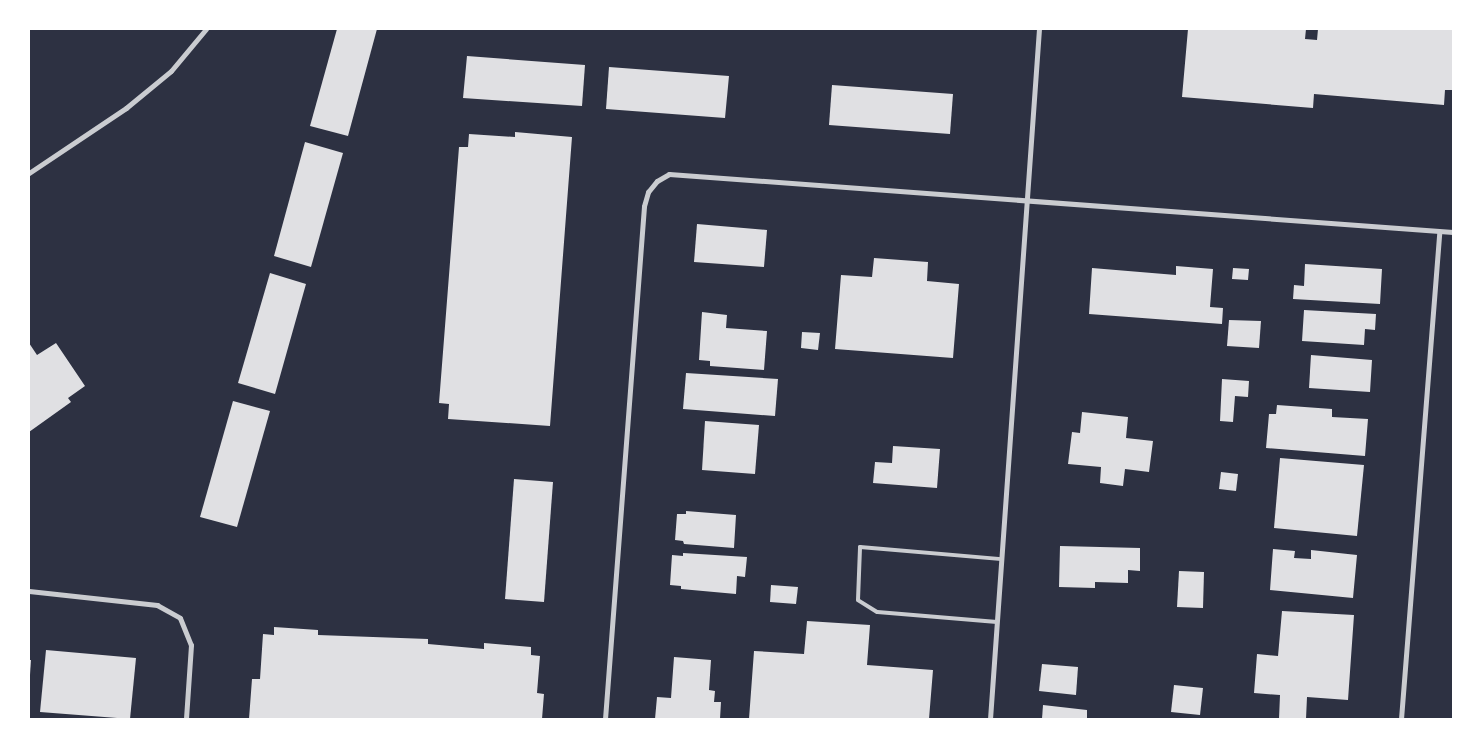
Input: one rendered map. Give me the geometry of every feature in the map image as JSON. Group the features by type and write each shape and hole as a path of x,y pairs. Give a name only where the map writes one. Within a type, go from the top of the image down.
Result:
{"street":[{"path":"29,173 126,108 170,71 206,29"},
{"path":"990,719 1039,29"},
{"path":"604,719 644,206 648,192 657,181 669,174 683,172 1453,232"},
{"path":"1401,719 1439,231"},
{"path":"29,591 157,605 180,618 191,645 186,719"}],"lane":[{"path":"997,622 877,612 858,600 860,547 1001,558"}],"building":[{"path":"337,29 377,29 348,136 310,126"},
{"path":"1188,29 1306,29 1305,39 1317,40 1318,29 1453,29 1453,90 1445,90 1444,105 1314,94 1313,108 1182,97"},
{"path":"467,56 585,65 582,106 463,98"},
{"path":"609,67 729,76 725,118 606,109"},
{"path":"832,85 953,94 950,134 829,125"},
{"path":"515,132 572,137 550,426 448,419 449,404 439,403 459,147 468,147 469,134 515,137"},
{"path":"305,142 343,153 311,267 274,256"},
{"path":"697,224 767,230 764,267 694,262"},
{"path":"874,258 928,262 927,281 959,284 953,358 835,349 841,275 872,277"},
{"path":"1305,264 1382,269 1380,304 1293,299 1294,285 1304,286"},
{"path":"1176,266 1213,269 1210,307 1223,308 1222,324 1089,314 1092,268 1176,275"},
{"path":"1233,268 1249,269 1248,280 1232,279"},
{"path":"270,273 306,284 275,394 238,383"},
{"path":"1304,310 1376,314 1375,330 1365,329 1364,345 1302,341"},
{"path":"702,312 727,315 726,328 767,331 764,370 710,366 710,361 699,360"},
{"path":"1229,320 1261,321 1259,348 1227,346"},
{"path":"802,332 820,333 818,350 801,348"},
{"path":"29,343 37,355 56,343 85,386 68,398 71,402 29,432"},
{"path":"1311,355 1372,360 1370,392 1309,388"},
{"path":"686,373 778,379 775,416 683,409"},
{"path":"1222,379 1249,381 1248,397 1235,396 1233,422 1220,421"},
{"path":"233,401 270,411 237,527 200,517"},
{"path":"1277,405 1332,409 1332,417 1368,419 1365,456 1266,448 1269,414 1276,414"},
{"path":"1082,412 1128,417 1126,438 1153,441 1149,472 1125,469 1123,486 1100,483 1101,467 1068,464 1072,432 1080,433"},
{"path":"705,421 759,425 755,474 702,470"},
{"path":"893,446 940,449 937,488 873,483 875,462 892,463"},
{"path":"1280,458 1364,465 1357,536 1274,528"},
{"path":"1221,472 1238,474 1236,491 1219,489"},
{"path":"514,479 553,482 544,602 505,599"},
{"path":"686,511 736,515 734,548 684,544 683,541 675,540 677,514 686,514"},
{"path":"1060,546 1140,548 1140,571 1128,570 1128,583 1095,582 1095,588 1059,587"},
{"path":"1273,549 1295,551 1294,558 1311,559 1311,550 1357,555 1353,598 1270,590"},
{"path":"683,553 747,557 745,577 737,576 736,594 681,589 681,586 670,585 672,555 683,556"},
{"path":"1179,571 1204,572 1203,608 1177,607"},
{"path":"771,585 798,587 796,604 770,602"},
{"path":"1282,611 1354,615 1348,700 1307,697 1306,719 1279,719 1280,695 1254,693 1257,654 1278,656"},
{"path":"807,621 870,625 867,665 933,670 929,719 749,719 754,651 804,654"},
{"path":"274,627 318,630 318,635 428,639 428,644 484,649 484,643 531,647 531,655 540,656 537,693 544,694 542,719 249,719 252,679 260,679 263,634 274,635"},
{"path":"46,650 136,658 130,719 40,712"},
{"path":"674,657 711,660 709,690 715,691 714,702 721,702 720,719 655,719 657,697 671,698"},
{"path":"29,660 31,660 30,675 29,675"},
{"path":"1042,664 1078,667 1076,695 1039,691"},
{"path":"1174,685 1203,688 1200,715 1171,712"},
{"path":"1043,705 1087,710 1087,719 1042,719"}]}
